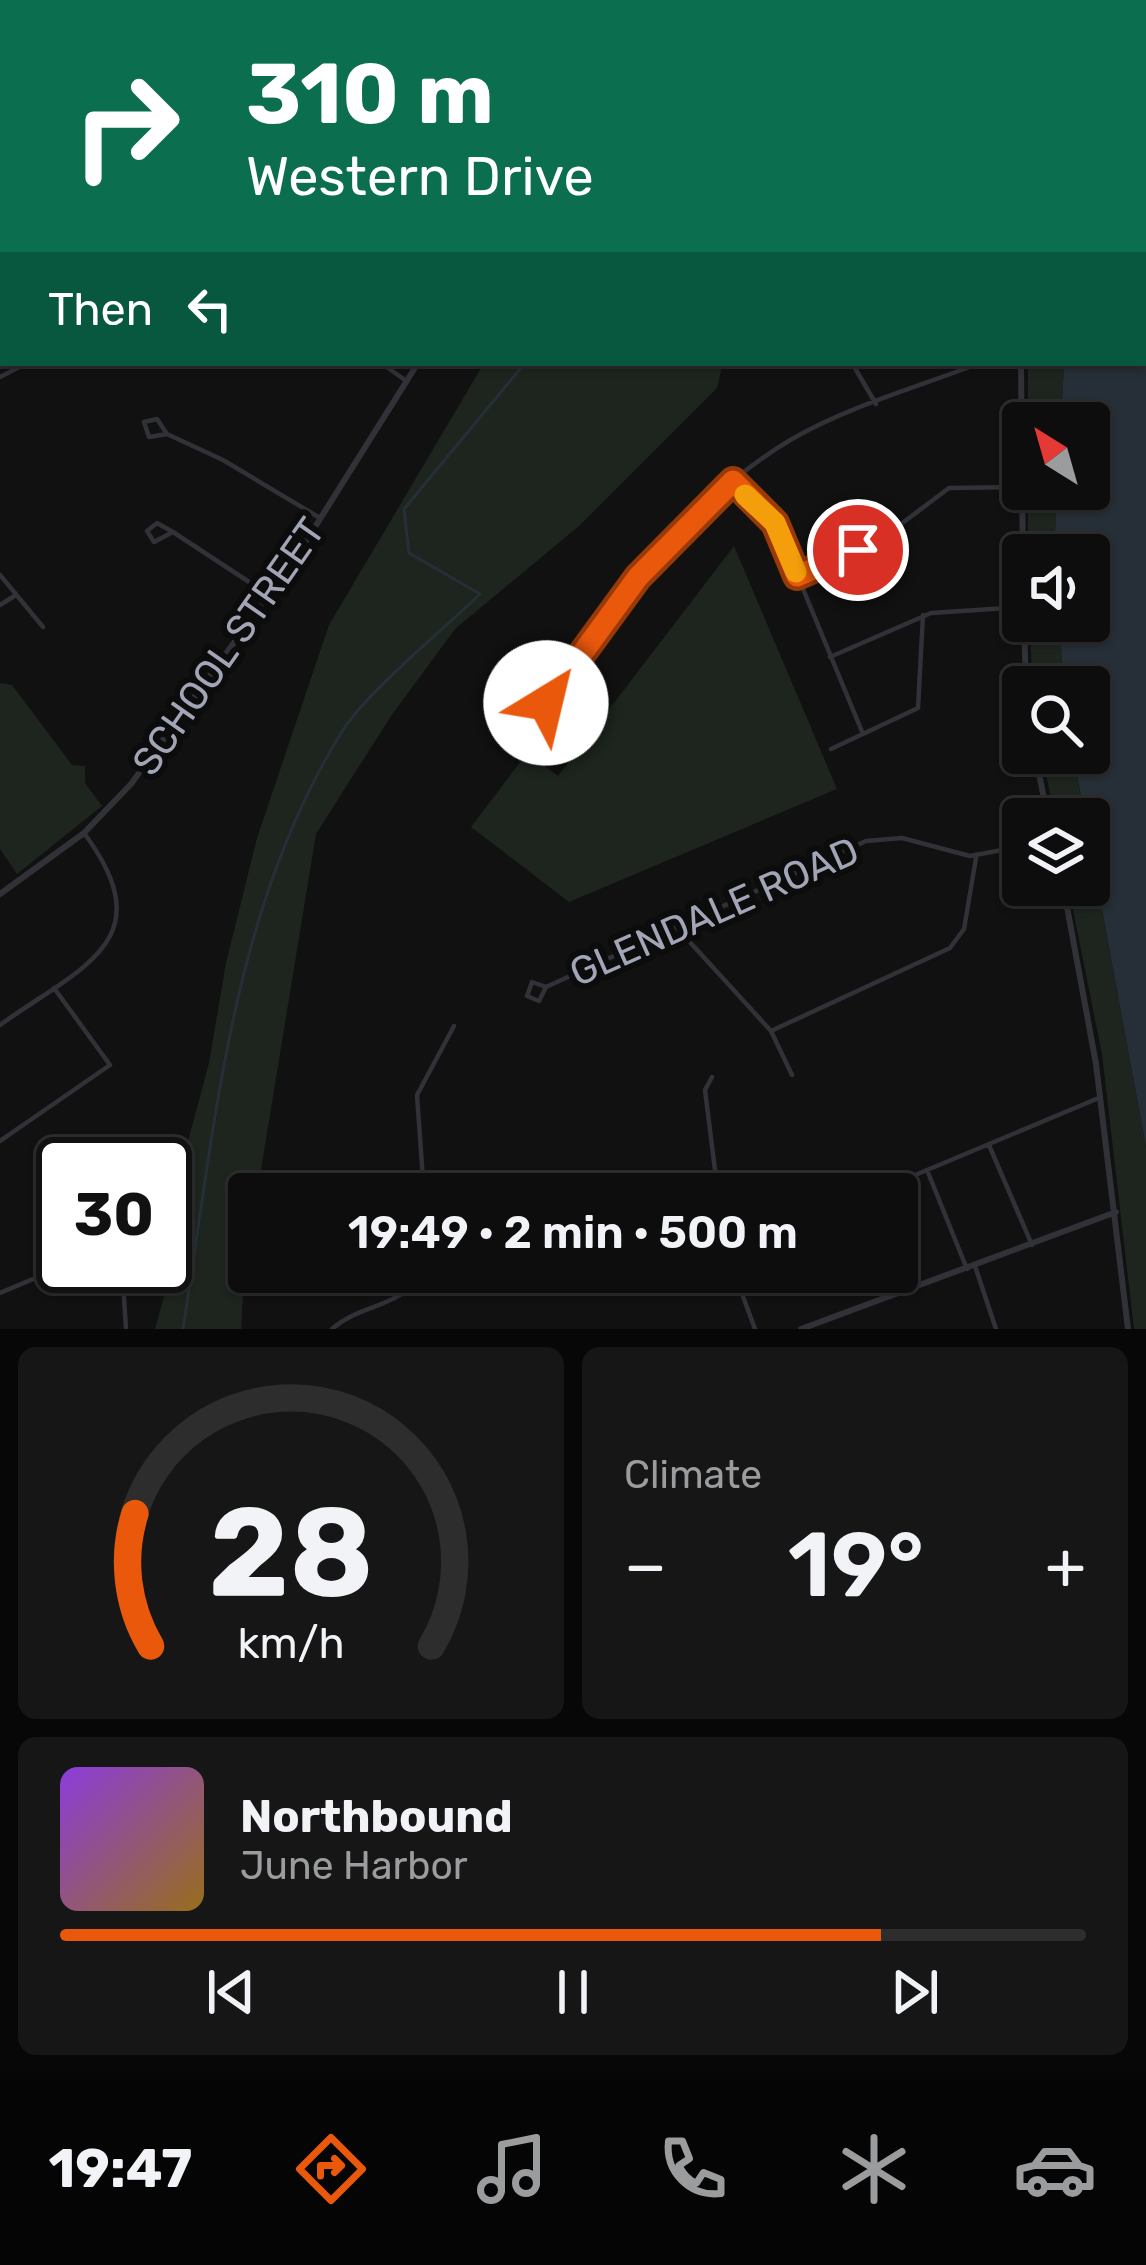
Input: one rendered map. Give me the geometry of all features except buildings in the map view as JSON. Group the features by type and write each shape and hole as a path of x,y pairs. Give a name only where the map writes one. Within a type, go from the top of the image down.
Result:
{"street":[{"path":"384,366 406,381"},
{"name":"SCHOOL STREET","path":"0,894 84,833 131,784 269,595 416,366"},
{"path":"854,366 876,404"},
{"path":"538,714 638,577 733,481 794,438 972,366"},
{"path":"1021,366 1021,402"},
{"path":"167,434 223,460 320,518"},
{"path":"733,481 775,523 862,734"},
{"path":"797,576 885,536 949,488 1002,488"},
{"path":"173,532 269,595"},
{"path":"0,575 43,627"},
{"path":"0,605 17,594"},
{"path":"830,657 923,615 1002,609"},
{"path":"831,749 918,707 923,615"},
{"path":"0,1025 107,945 115,930 116,878 84,833"},
{"name":"GLENDALE ROAD","path":"546,987 875,839 902,838 976,856 1002,850"},
{"path":"771,1031 950,948 966,923 976,856"},
{"path":"1067,906 1101,1097 1128,1329"},
{"path":"676,927 771,1031 792,1075"},
{"path":"0,1141 110,1065 53,987"},
{"path":"423,1173 417,1095 454,1026"},
{"path":"712,1077 705,1090 715,1173"},
{"path":"918,1174 1101,1097"},
{"path":"989,1144 1032,1245"},
{"path":"927,1170 996,1329"},
{"path":"918,1286 1116,1213"},
{"path":"0,1293 36,1278"},
{"path":"123,1293 125,1329"},
{"path":"332,1329 403,1293"},
{"path":"742,1293 755,1329"},
{"path":"801,1329 900,1293"}],"shaded area":[{"path":"482,366 722,366 717,388 579,526 455,629 391,716 316,834 260,1173 228,1173 228,1293 243,1293 241,1329 155,1329 165,1293 192,1293 189,1137 257,838 329,625"},
{"path":"1028,366 1064,366 1062,402 1028,402"},
{"path":"1064,366 1146,366 1146,1147 1101,906 1110,906 1110,798 1081,798 1077,774 1110,774 1110,666 1062,666 1061,642 1110,642 1110,534 1055,534 1056,510 1110,510 1110,402 1062,402"},
{"path":"1028,510 1056,510 1055,534 1028,534"},
{"path":"734,546 837,789 569,902 471,827 527,753 558,776"},
{"path":"1031,642 1061,642 1062,666 1031,666"},
{"path":"0,683 12,685 72,765 85,766 85,783 102,806 17,874 0,849"},
{"path":"1046,774 1077,774 1081,798 1051,798"},
{"path":"1072,906 1101,906 1146,1147 1146,1329 1134,1329 1102,1054"}],"waterway":[{"path":"183,1329 233,1020 275,870 305,799 354,715 480,594 409,553 404,509 523,366"}],"slow traffic":[{"path":"745,495 775,523 796,572"}],"route":[{"path":"546,703 638,577 733,481 775,523 797,576 858,550"}]}
